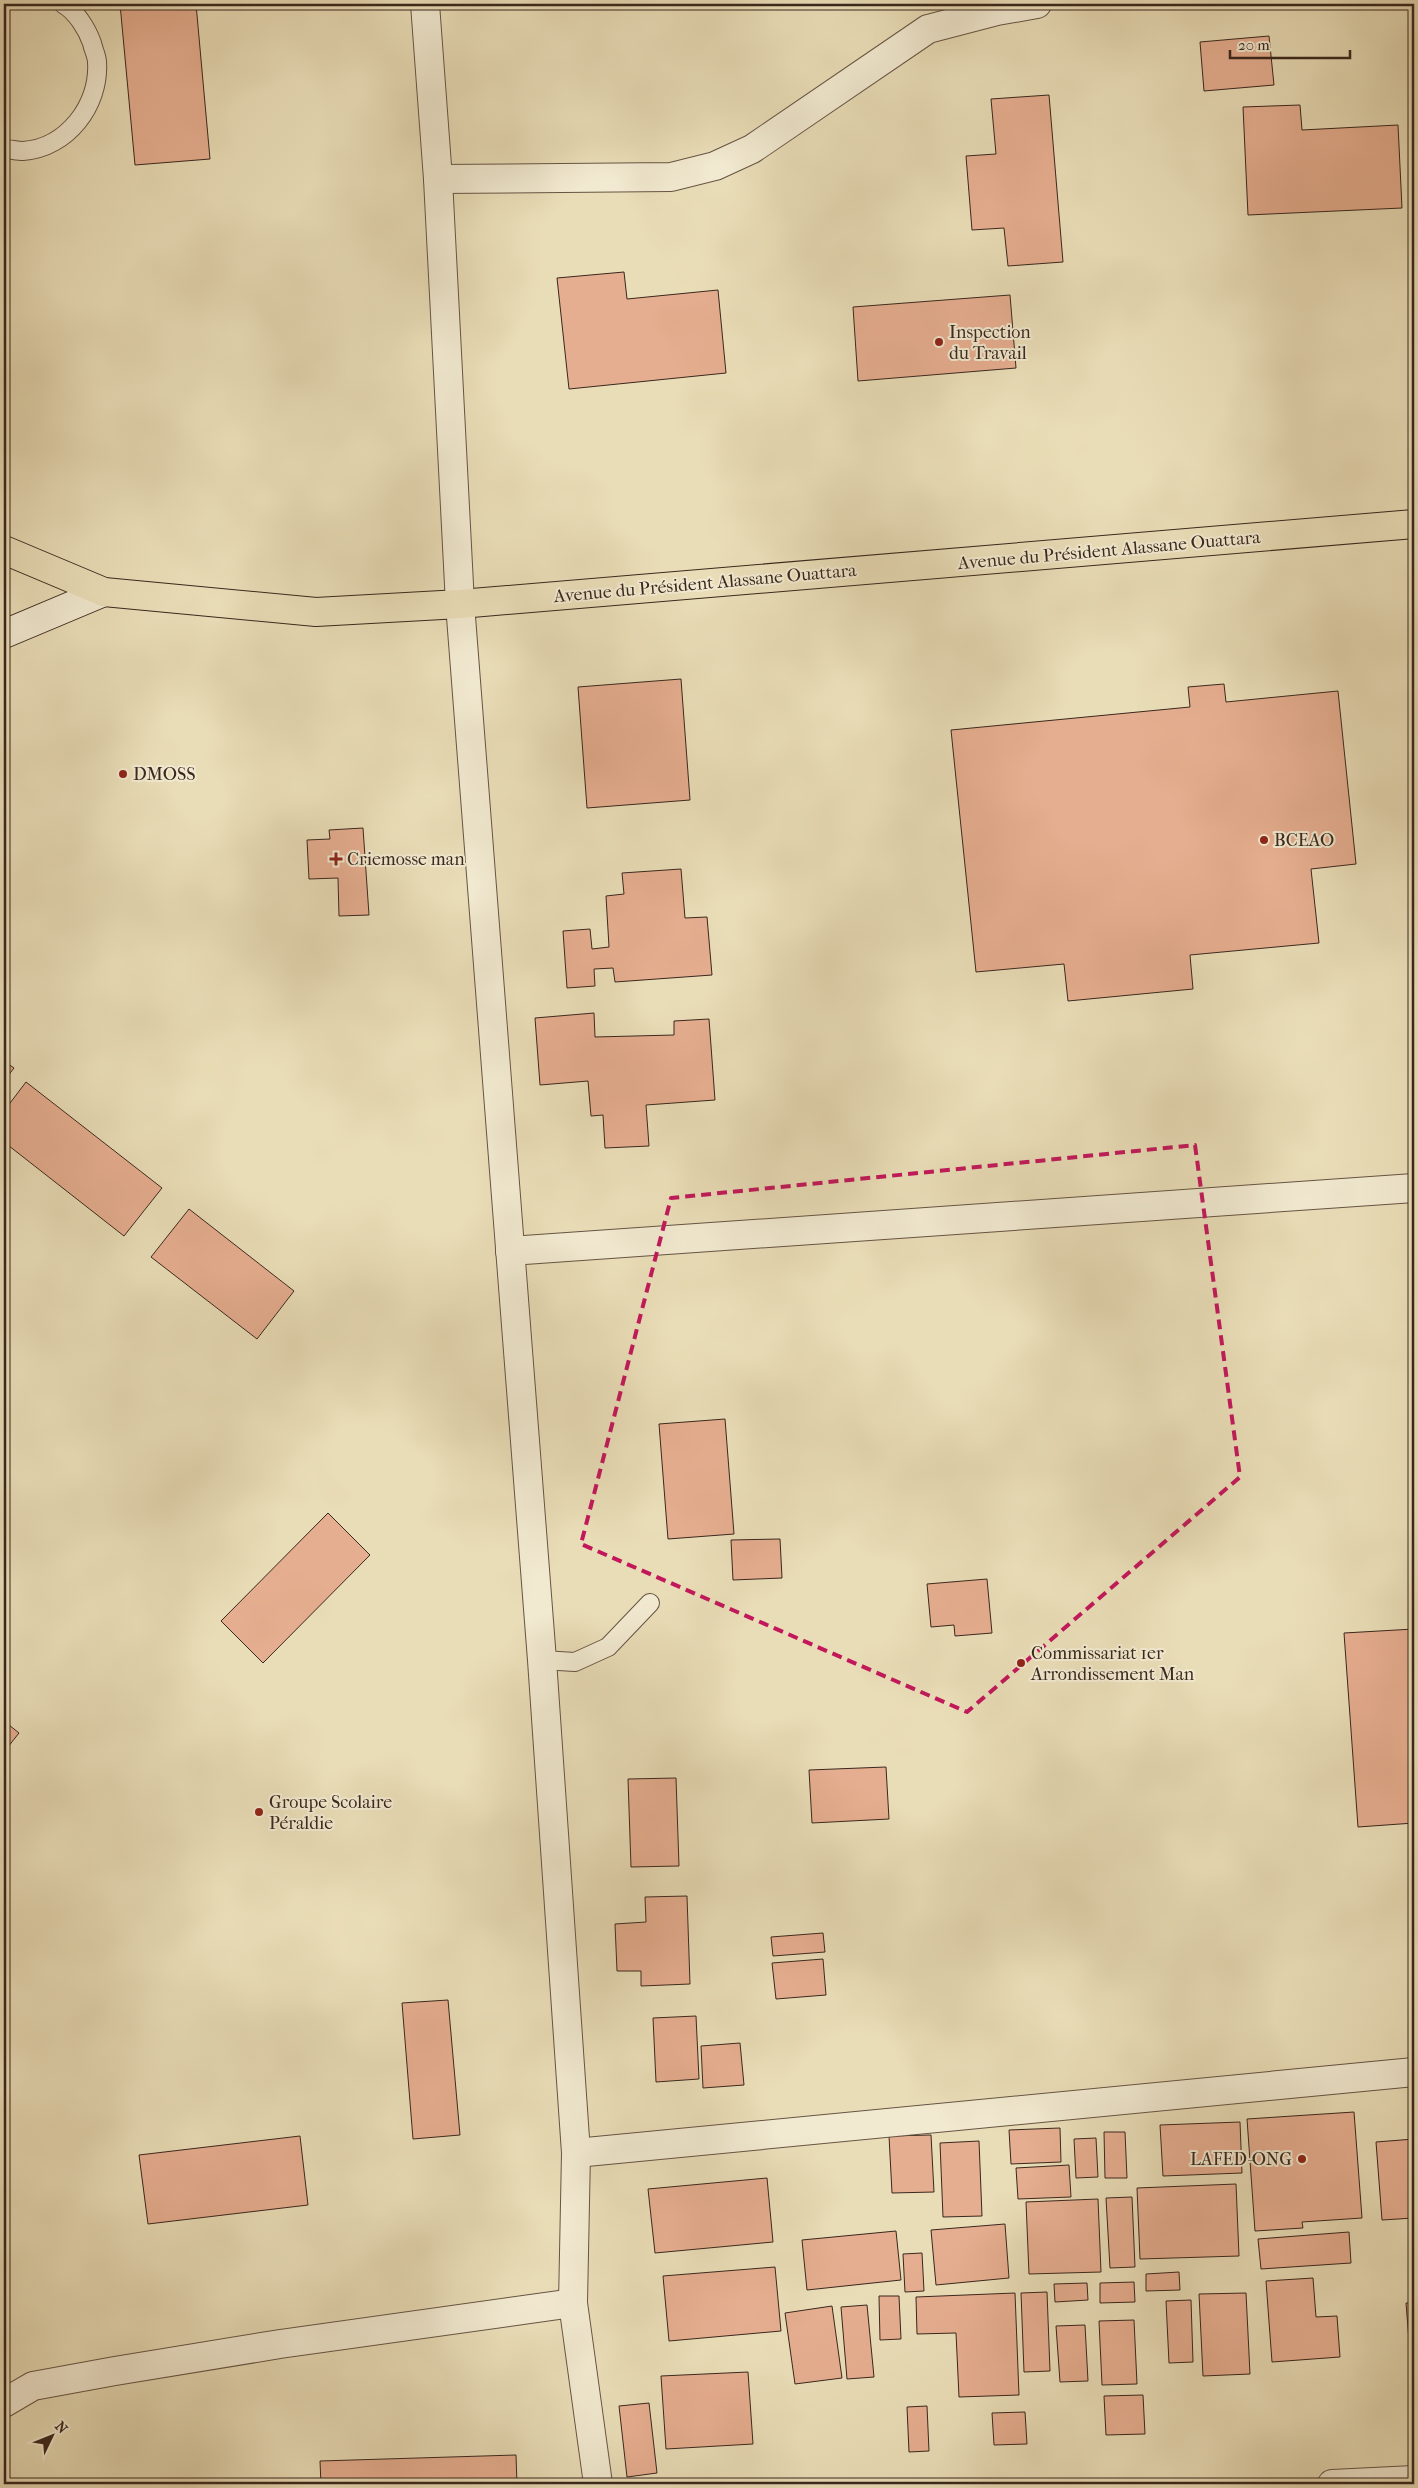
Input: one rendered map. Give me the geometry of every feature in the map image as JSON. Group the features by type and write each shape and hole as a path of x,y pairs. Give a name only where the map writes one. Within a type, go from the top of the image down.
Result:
{"main road":[{"name":"Avenue du Président Alassane Ouattara","path":"4,550 104,592 316,612 460,604 1414,524"}],"street":[{"path":"425,4 438,180 460,604 542,1660 576,2153 573,2303 598,2484"},
{"path":"438,180 671,177 715,166 752,149 928,29 997,11 1037,4"},
{"path":"4,634 104,592"},
{"path":"510,1251 1414,1188"},
{"path":"576,2153 1414,2072"},
{"path":"4,2403 33,2386 115,2371 290,2343 573,2303"},
{"path":"1332,2484 1414,2480"}],"lane":[{"path":"4,149 23,151 54,142 79,122 94,93 97,61 88,31 68,6 63,4"},
{"path":"542,1660 574,1662 608,1647 650,1603"}],"highlighted area":[{"path":"1195,1145 1240,1477 967,1712 581,1544 671,1198"}],"building":[{"path":"120,4 196,4 210,159 135,165"},
{"path":"1269,36 1274,85 1204,91 1200,42"},
{"path":"1049,95 1063,262 1008,266 1004,228 972,230 966,156 996,154 991,99"},
{"path":"1300,105 1302,130 1398,125 1402,208 1248,215 1243,107"},
{"path":"624,272 627,299 718,290 726,373 569,389 557,278"},
{"path":"1010,295 1016,368 858,381 853,307"},
{"path":"681,679 690,800 587,808 578,687"},
{"path":"1224,684 1226,702 1338,691 1356,864 1311,869 1319,943 1190,955 1193,989 1068,1001 1064,964 976,972 951,730 1190,707 1188,687"},
{"name":"Criemosse man","path":"363,828 369,915 339,916 338,878 309,879 307,840 330,839 329,830"},
{"path":"681,869 685,918 707,917 712,975 615,982 613,968 594,969 595,986 567,988 563,931 590,929 592,949 609,947 606,896 624,894 622,873"},
{"path":"594,1013 595,1037 674,1035 674,1021 709,1019 715,1100 646,1105 649,1146 605,1148 603,1115 591,1116 588,1081 540,1085 535,1018"},
{"path":"4,1061 14,1068 4,1081"},
{"path":"26,1082 162,1188 124,1236 4,1142 4,1111"},
{"path":"189,1209 294,1291 257,1339 151,1257"},
{"path":"725,1419 734,1534 668,1539 659,1424"},
{"path":"328,1513 370,1555 263,1663 221,1621"},
{"path":"780,1539 782,1578 733,1580 731,1540"},
{"path":"987,1579 992,1633 955,1636 954,1625 931,1627 927,1584"},
{"path":"1414,1629 1414,1823 1358,1827 1344,1633"},
{"path":"4,1721 19,1733 4,1752"},
{"path":"886,1767 889,1819 812,1823 809,1770"},
{"path":"676,1778 679,1866 631,1867 628,1779"},
{"path":"687,1896 690,1984 641,1986 641,1971 617,1971 615,1924 646,1922 645,1897"},
{"path":"823,1933 825,1952 773,1956 771,1937"},
{"path":"823,1959 826,1995 776,1999 772,1963"},
{"path":"448,2000 460,2135 413,2139 402,2003"},
{"path":"696,2016 699,2079 656,2082 653,2018"},
{"path":"740,2043 744,2085 703,2088 701,2046"},
{"path":"1354,2112 1362,2218 1302,2222 1303,2228 1255,2231 1247,2119"},
{"path":"1240,2122 1242,2173 1163,2176 1160,2125"},
{"path":"1060,2128 1061,2162 1011,2164 1009,2130"},
{"path":"1104,2132 1125,2132 1127,2178 1105,2178"},
{"path":"931,2135 934,2192 892,2193 889,2136"},
{"path":"300,2136 308,2205 148,2224 139,2155"},
{"path":"1096,2138 1098,2177 1076,2178 1074,2139"},
{"path":"1414,2139 1414,2218 1382,2220 1376,2142"},
{"path":"979,2141 982,2216 943,2217 940,2143"},
{"path":"1069,2165 1071,2197 1018,2199 1016,2168"},
{"path":"767,2178 773,2242 655,2253 648,2189"},
{"path":"1236,2184 1239,2256 1140,2259 1137,2188"},
{"path":"1132,2197 1135,2267 1110,2268 1106,2198"},
{"path":"1098,2199 1101,2272 1029,2274 1026,2202"},
{"path":"1005,2224 1009,2278 936,2285 931,2230"},
{"path":"896,2231 901,2280 807,2290 802,2240"},
{"path":"1349,2232 1351,2263 1261,2269 1258,2239"},
{"path":"922,2253 924,2291 905,2292 903,2254"},
{"path":"775,2267 781,2331 669,2341 663,2276"},
{"path":"1179,2272 1180,2290 1146,2291 1146,2274"},
{"path":"1313,2278 1316,2317 1337,2316 1340,2357 1272,2362 1266,2281"},
{"path":"1134,2282 1135,2302 1100,2303 1100,2283"},
{"path":"1087,2283 1088,2300 1055,2302 1054,2284"},
{"path":"1047,2292 1050,2371 1024,2372 1021,2293"},
{"path":"1015,2293 1019,2395 959,2397 956,2333 917,2334 916,2297"},
{"path":"1246,2293 1250,2374 1203,2376 1199,2294"},
{"path":"879,2296 899,2296 901,2339 880,2340"},
{"path":"1191,2300 1193,2362 1169,2363 1166,2301"},
{"path":"1406,2303 1414,2303 1414,2391 1413,2391"},
{"path":"867,2305 874,2377 847,2379 841,2307"},
{"path":"832,2306 842,2378 795,2384 785,2313"},
{"path":"1134,2320 1137,2384 1102,2385 1099,2321"},
{"path":"1085,2325 1088,2381 1060,2382 1056,2326"},
{"path":"748,2372 753,2444 666,2449 661,2376"},
{"path":"1143,2395 1145,2434 1106,2435 1104,2396"},
{"path":"649,2403 657,2473 627,2477 619,2406"},
{"path":"927,2406 929,2451 909,2452 907,2407"},
{"path":"1025,2412 1027,2444 994,2445 992,2413"},
{"path":"516,2455 517,2484 321,2484 320,2461"}],"place":[{"name":"Inspection du Travail","path":"939,342"},
{"name":"DMOSS","path":"123,774"},
{"name":"BCEAO","path":"1264,840"},
{"name":"Criemosse man","path":"336,859"},
{"name":"Commissariat 1er Arrondissement Man","path":"1021,1663"},
{"name":"Groupe Scolaire Péraldie","path":"259,1812"},
{"name":"LAFED-ONG","path":"1302,2159"}]}
